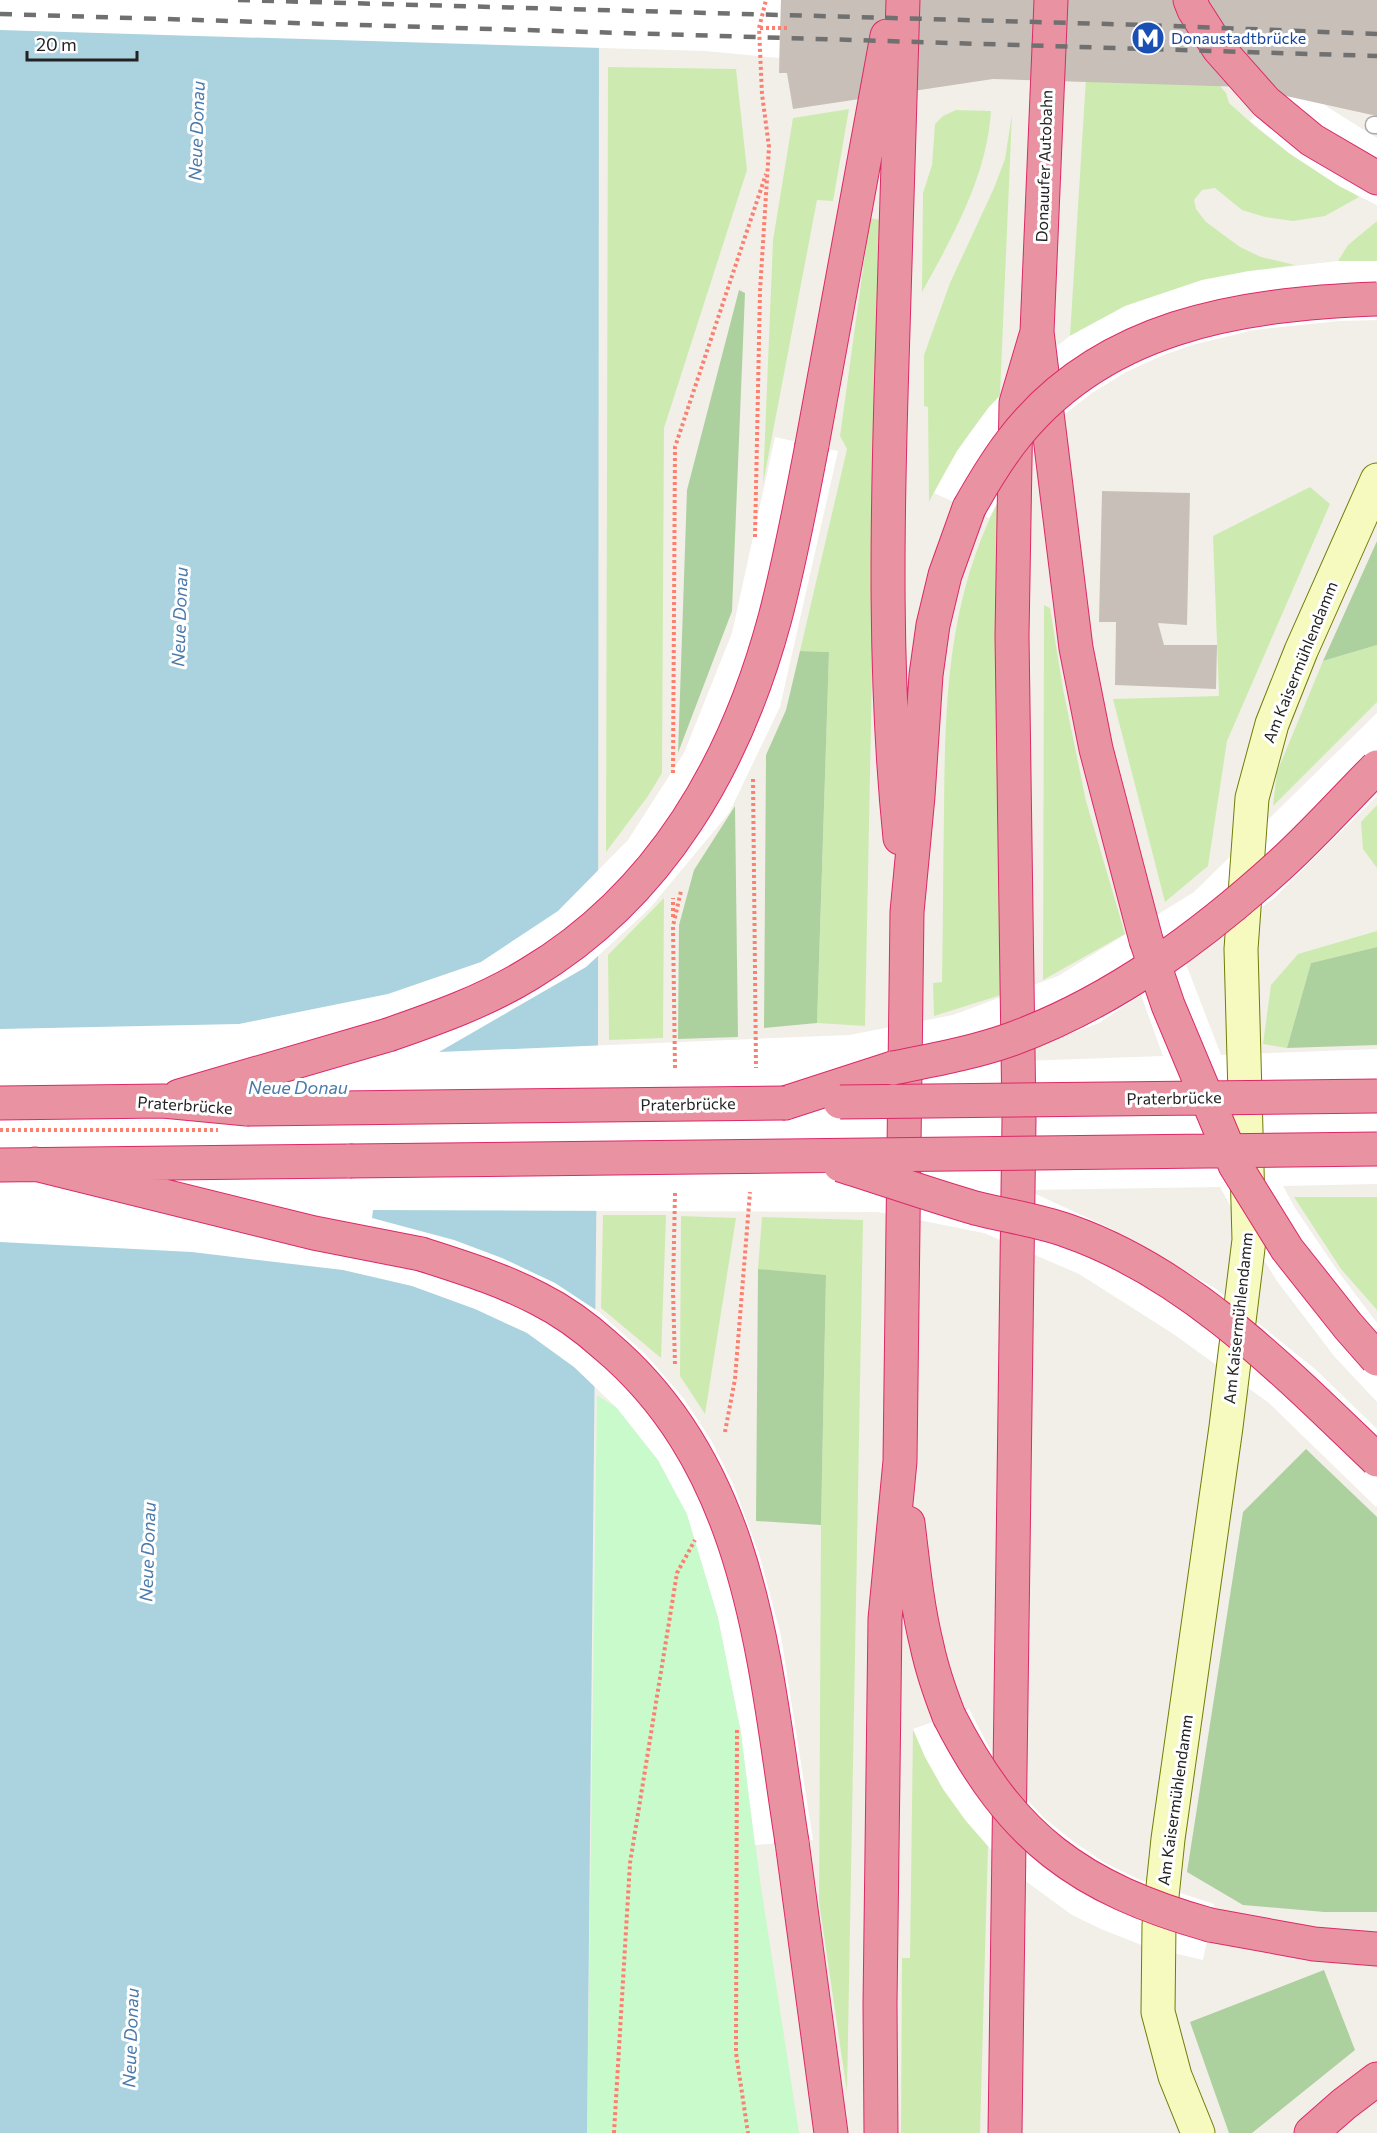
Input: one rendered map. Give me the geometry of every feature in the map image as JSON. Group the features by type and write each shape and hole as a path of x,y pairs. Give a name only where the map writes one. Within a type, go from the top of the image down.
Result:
{"highway":[{"path":"163,1101 388,1035 447,1014 530,974 576,942 615,910 651,871 683,829 710,785 732,738 754,686 775,620 812,445 884,48 897,0"},
{"path":"903,0 889,495 889,627 895,795 908,912"},
{"name":"Donauufer Autobahn","path":"1037,332 1051,0"},
{"path":"1190,0 1219,49 1266,102 1312,140 1377,178"},
{"path":"880,2133 885,1619 900,1461 908,912 926,675 933,625 945,575 969,508 990,471 1012,440 1036,413 1063,389 1094,367 1127,348 1196,321 1239,311 1315,302 1377,299"},
{"path":"1037,332 1076,648 1096,748 1146,940 1168,1005 1235,1166 1287,1249 1377,1359"},
{"path":"1005,2133 1019,1119 1012,636 1016,403 1037,332"},
{"path":"785,1102 893,1068 956,1056 1012,1039 1077,1010 1147,970 1215,921 1282,862 1377,766"},
{"name":"Praterbrücke","path":"0,1103 163,1101 247,1109 1377,1096"},
{"path":"0,1165 1377,1149"},
{"path":"813,1156 977,1208 1026,1218 1069,1231 1120,1254 1165,1280 1249,1341 1377,1460"},
{"path":"35,1164 314,1233 421,1254 489,1276 541,1299 586,1329 621,1358 652,1390 678,1425 703,1465 724,1511 752,1605 765,1666 792,1842 831,2133"},
{"path":"900,1461 919,1608 935,1677 949,1716 967,1751 990,1788 1016,1820 1044,1846 1079,1871 1113,1891 1169,1913 1210,1925 1314,1944 1377,1949"},
{"path":"1311,2133 1377,2079"}],"street":[{"name":"Am Kaisermühlendamm","path":"1198,2133 1175,2076 1158,2012 1159,1924 1168,1839 1226,1427 1249,1240 1241,950 1252,798 1272,724 1301,651 1377,480"}],"path":[{"path":"755,549 760,291 769,147 762,94 759,28 766,0"},
{"path":"759,28 789,28"},
{"path":"673,782 675,447 768,168"},
{"path":"672,926 684,880"},
{"path":"673,890 675,1069"},
{"path":"675,1185 673,1290 675,1366"},
{"path":"614,2133 630,1863 676,1573 698,1534"},
{"path":"737,1720 736,2053 748,2133"}],"green space":[{"path":"1087,62 1201,64 1226,93 1229,103 1257,128 1293,156 1359,197 1325,216 1293,221 1265,217 1242,210 1215,188 1202,190 1194,200 1196,209 1206,222 1240,247 1261,257 1295,265 1264,269 1178,288 1124,308 1070,336"},
{"path":"608,67 736,69 747,170 664,428 662,773 648,796 606,852"},
{"path":"849,109 833,201 817,200 763,484 773,240 793,118"},
{"path":"956,110 991,111 988,135 983,159 967,205 922,292 923,193 932,165 935,124 943,116"},
{"path":"1012,114 1000,395 961,446 929,502 928,407 924,406 924,355 950,283 1005,159"},
{"path":"870,218 881,220 865,1026 817,1023 829,652 800,651 847,449 840,436"},
{"path":"1377,221 1377,261 1338,261 1348,245"},
{"path":"739,290 745,293 732,611 678,753 687,490"},
{"path":"1310,487 1330,504 1227,741 1208,866 1165,902 1113,699 1219,696 1213,536"},
{"path":"1002,494 1001,995 934,1016 933,983 942,982 946,727 953,647 970,570 984,532"},
{"path":"1377,541 1377,645 1323,661"},
{"path":"1044,605 1050,608 1063,689 1086,801 1125,934 1043,980"},
{"path":"1377,645 1377,702 1273,806 1277,772 1323,661"},
{"path":"800,651 829,652 817,1023 764,1028 766,755 786,710"},
{"path":"1377,805 1377,868 1363,849 1361,822"},
{"path":"735,806 738,1037 678,1039 679,925 694,870"},
{"path":"664,898 663,1038 609,1040 608,955"},
{"path":"1377,931 1377,947 1311,963 1287,1048 1263,1044 1271,985 1298,954"},
{"path":"1377,947 1377,1045 1287,1048 1311,963"},
{"path":"1294,1197 1377,1197 1377,1310 1341,1269"},
{"path":"603,1215 666,1215 661,1358 601,1308"},
{"path":"681,1216 736,1218 705,1414 680,1376"},
{"path":"762,1217 863,1220 847,2092 819,1902 821,1525 826,1276 758,1269"},
{"path":"758,1269 826,1275 821,1525 756,1521"},
{"path":"597,1395 617,1408 658,1460 687,1514 718,1617 741,1732 760,1880 799,2133 587,2133"},
{"path":"1306,1449 1377,1517 1377,1912 1324,1912 1243,1905 1187,1872 1243,1512"},
{"path":"913,1729 928,1761 946,1790 965,1819 988,1846 980,2133 901,2133 902,1958 910,1958"},
{"path":"1324,1970 1355,2050 1252,2133 1229,2133 1190,2022"}],"water":[{"name":"Neue Donau","path":"0,0 599,0 598,1046 587,2133 0,2133"}],"pier":[{"path":"0,0 781,0 779,58 705,51 0,30"},
{"path":"1289,75 1329,108 1377,138 1377,205 1339,186 1289,153 1250,121"},
{"path":"1338,261 1377,261 1377,320 1339,321 1254,330 1192,345 1161,356 1126,372 1092,393 1065,414 1027,455 989,518 934,493 957,451 989,407 1031,366 1070,336 1125,306 1202,280 1249,271"},
{"path":"775,437 838,451 780,707 729,813 649,909 586,967 439,1052 849,1035 953,1015 1058,976 1194,892 1377,713 1377,796 1274,898 1186,964 1221,1055 1377,1049 1377,1184 1283,1186 1295,1208 1337,1270 1377,1323 1377,1402 1334,1356 1277,1281 1220,1187 1027,1190 1116,1231 1216,1289 1315,1369 1377,1429 1376,1507 1269,1403 1172,1333 1079,1274 984,1233 878,1212 373,1210 372,1218 454,1240 502,1258 555,1283 599,1312 646,1355 684,1399 711,1440 734,1486 760,1557 781,1636 813,1840 755,1845 741,1732 718,1617 687,1514 658,1460 617,1408 574,1367 527,1333 475,1309 412,1286 343,1270 192,1252 0,1242 0,1029 239,1024 388,994 481,962 558,911 628,840 684,753 732,633","holes":["1141,995 1163,1056 993,1062 1099,1023"]},
{"path":"969,1709 990,1749 1015,1787 1044,1818 1074,1842 1105,1863 1138,1879 1214,1904 1203,1960 1144,1946 1072,1915 1016,1874 988,1846 943,1789 913,1729"}],"building":[{"path":"781,0 1377,0 1377,116 1245,87 993,79 793,109 787,73 779,73"},
{"path":"1102,491 1190,493 1187,625 1158,623 1164,645 1217,645 1216,689 1115,685 1116,622 1099,622"}],"railway":[{"path":"238,0 1145,25 1377,34"},
{"path":"0,14 1377,56"}],"place":[{"name":"Donaustadtbrücke","path":"1148,38"}]}
